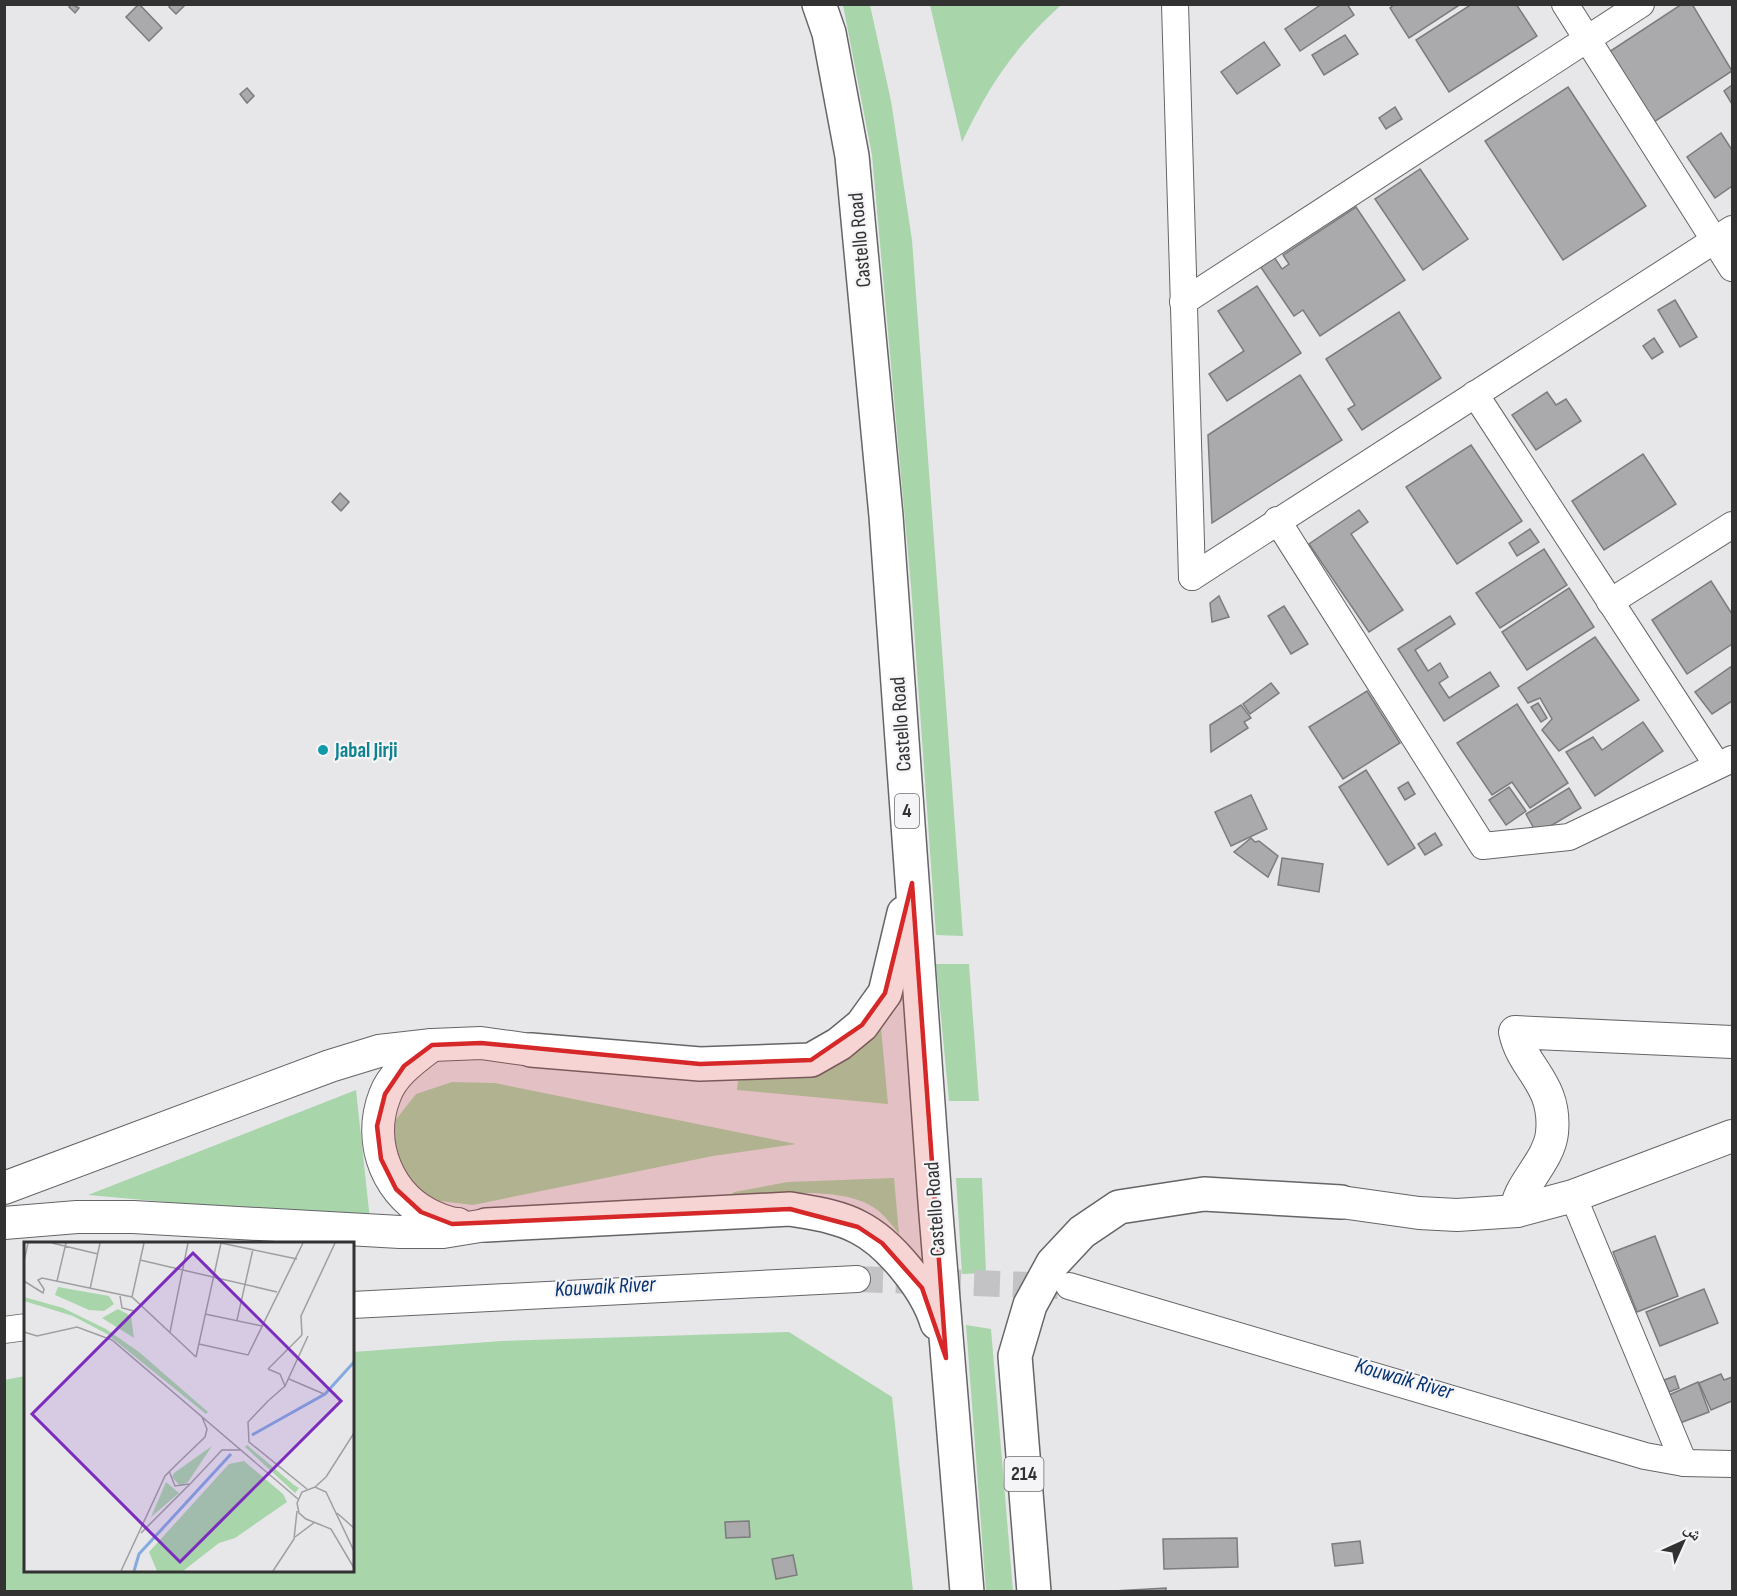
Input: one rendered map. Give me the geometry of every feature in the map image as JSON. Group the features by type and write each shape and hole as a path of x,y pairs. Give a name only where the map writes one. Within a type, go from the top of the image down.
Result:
{"highway":[{"name":"Castello Road","path":"819,4 829,33 852,156 886,516 946,1358 967,1592"},
{"path":"531,1050 700,1064 764,1064 811,1060 839,1044 862,1025 885,993 912,883"},
{"name":"214","path":"1034,1592 1015,1356 1030,1305 1053,1263 1082,1232 1119,1208 1204,1194 1341,1202"},
{"path":"486,1225 790,1209 828,1216 858,1227 882,1243 922,1288 935,1315 946,1358"}],"main road":[{"path":"1517,1211 1522,1193 1547,1151 1552,1116 1547,1093 1517,1044 1515,1032 1732,1042"},
{"path":"4,1188 330,1066 379,1051 432,1045 481,1043 531,1050"},
{"path":"432,1045 404,1066 385,1094 377,1126 381,1159 396,1189 421,1212 452,1224 486,1225"},
{"path":"1341,1202 1419,1213 1457,1215 1517,1211 1573,1196 1732,1136"},
{"path":"4,1223 77,1217 144,1217 400,1233 443,1232 486,1225"}],"street":[{"path":"1175,4 1192,577 1277,520 1724,234"},
{"path":"1565,4 1587,41 1724,234 1732,268"},
{"path":"1183,302 1641,4"},
{"path":"1277,520 1483,846 1569,837 1725,762 1610,602 1475,394"},
{"path":"1610,602 1732,525"},
{"path":"1573,1196 1684,1463"},
{"path":"354,1305 857,1279"},
{"path":"1069,1286 1645,1456 1684,1463 1732,1464"},
{"path":"4,1330 24,1327"}],"highlighted area":[{"path":"912,883 946,1358 922,1288 882,1243 858,1227 790,1209 452,1224 421,1212 396,1189 381,1159 377,1126 385,1094 404,1066 432,1045 481,1043 700,1064 811,1060 862,1025 885,993"}],"green space":[{"path":"843,5 870,5 891,101 912,240 963,936 936,935 911,586 872,155"},
{"path":"930,5 1061,5 1029,37 1004,68 962,142"},
{"path":"936,964 969,964 979,1101 949,1101"},
{"path":"881,1028 888,1104 737,1090 738,1081 832,1068 866,1045"},
{"path":"452,1082 495,1083 796,1144 713,1156 473,1205 440,1201 407,1185 390,1152 394,1122 416,1094"},
{"path":"356,1090 370,1220 88,1195"},
{"path":"894,1178 899,1234 873,1207 859,1200 842,1196 783,1193 729,1197 734,1192 788,1182"},
{"path":"956,1178 982,1178 986,1273 962,1274"},
{"path":"966,1325 991,1329 1013,1591 986,1591"},
{"path":"789,1332 892,1397 913,1591 5,1591 4,1380 24,1376 24,1572 354,1572 354,1352 502,1341"}],"building":[{"path":"71,4 79,8 75,13 69,7"},
{"path":"139,4 162,28 149,41 126,17"},
{"path":"171,4 186,4 176,14 169,7"},
{"path":"1322,4 1347,4 1354,15 1300,51 1285,29"},
{"path":"1395,4 1461,4 1409,38 1390,8"},
{"path":"1472,4 1516,4 1537,36 1449,92 1416,40"},
{"path":"1682,4 1692,4 1732,71 1654,122 1609,52"},
{"path":"1345,35 1358,54 1324,75 1312,55"},
{"path":"1264,42 1280,65 1237,94 1221,72"},
{"path":"1732,85 1732,104 1724,91"},
{"path":"1568,87 1646,206 1563,260 1485,141"},
{"path":"247,88 254,96 247,103 240,94"},
{"path":"1395,107 1402,119 1386,129 1379,118"},
{"path":"1721,133 1732,150 1732,186 1715,198 1687,157"},
{"path":"1420,169 1468,239 1423,270 1375,199"},
{"path":"1356,207 1405,280 1320,336 1303,310 1294,316 1260,266 1274,257 1282,269 1289,264 1283,255"},
{"path":"1257,286 1301,353 1227,401 1209,374 1244,351 1218,311"},
{"path":"1675,300 1697,337 1680,347 1658,310"},
{"path":"1399,312 1441,378 1362,430 1348,409 1355,405 1326,359"},
{"path":"1654,338 1663,352 1652,359 1643,346"},
{"path":"1300,375 1342,440 1212,523 1208,435"},
{"path":"1547,392 1556,405 1566,399 1581,421 1536,450 1512,415"},
{"path":"1471,445 1522,521 1457,564 1406,487"},
{"path":"1643,454 1676,504 1604,550 1572,501"},
{"path":"340,493 349,502 341,511 332,502"},
{"path":"1359,510 1368,522 1351,534 1403,610 1369,632 1309,544"},
{"path":"1530,529 1539,542 1517,556 1509,543"},
{"path":"1544,549 1567,585 1500,628 1476,593"},
{"path":"1711,581 1732,614 1732,644 1687,674 1652,620"},
{"path":"1569,588 1594,627 1527,670 1502,632"},
{"path":"1219,596 1229,617 1212,622 1210,603"},
{"path":"1284,606 1308,644 1291,654 1268,616"},
{"path":"1450,616 1455,624 1415,650 1428,671 1440,663 1448,677 1439,683 1449,698 1490,672 1499,686 1444,721 1398,649"},
{"path":"1595,637 1639,700 1559,751 1542,730 1552,719 1540,698 1528,703 1518,688"},
{"path":"1732,666 1732,701 1712,714 1695,692"},
{"path":"1271,683 1279,693 1250,714 1243,704"},
{"path":"1367,691 1400,743 1343,779 1309,727"},
{"path":"1538,703 1547,718 1541,722 1531,707"},
{"path":"1517,704 1568,783 1530,808 1512,782 1492,795 1457,743"},
{"path":"1241,705 1251,718 1244,722 1248,728 1211,752 1210,725"},
{"path":"1643,722 1663,751 1595,796 1566,752 1593,737 1602,750"},
{"path":"1366,770 1415,848 1388,865 1339,787"},
{"path":"1408,782 1415,794 1405,800 1398,788"},
{"path":"1509,787 1526,811 1506,825 1489,800"},
{"path":"1569,788 1581,808 1537,834 1526,814"},
{"path":"1251,795 1267,829 1231,846 1215,812"},
{"path":"1435,833 1442,845 1425,855 1418,844"},
{"path":"1251,838 1255,842 1259,841 1278,856 1268,877 1234,852"},
{"path":"1282,858 1323,864 1319,892 1278,885"},
{"path":"1655,1236 1678,1296 1637,1312 1613,1252"},
{"path":"1704,1289 1718,1323 1660,1346 1646,1312"},
{"path":"1721,1374 1724,1380 1732,1377 1732,1401 1711,1410 1699,1383"},
{"path":"1675,1376 1679,1388 1669,1392 1664,1380"},
{"path":"1698,1382 1709,1412 1680,1423 1669,1395"},
{"path":"749,1521 750,1537 726,1538 725,1522"},
{"path":"1237,1538 1238,1567 1164,1569 1163,1539"},
{"path":"1360,1541 1363,1563 1335,1566 1332,1544"},
{"path":"793,1555 797,1575 776,1579 772,1559"},
{"path":"1166,1588 1166,1592 1114,1592 1114,1591"}],"tunnel":[{"path":"857,1279 1058,1286"}],"place":[{"name":"Jabal Jirji","path":"323,750"}],"water label":[{"name":"Kouwaik River","path":"605,1287"},
{"name":"Kouwaik River","path":"1404,1379"}]}
